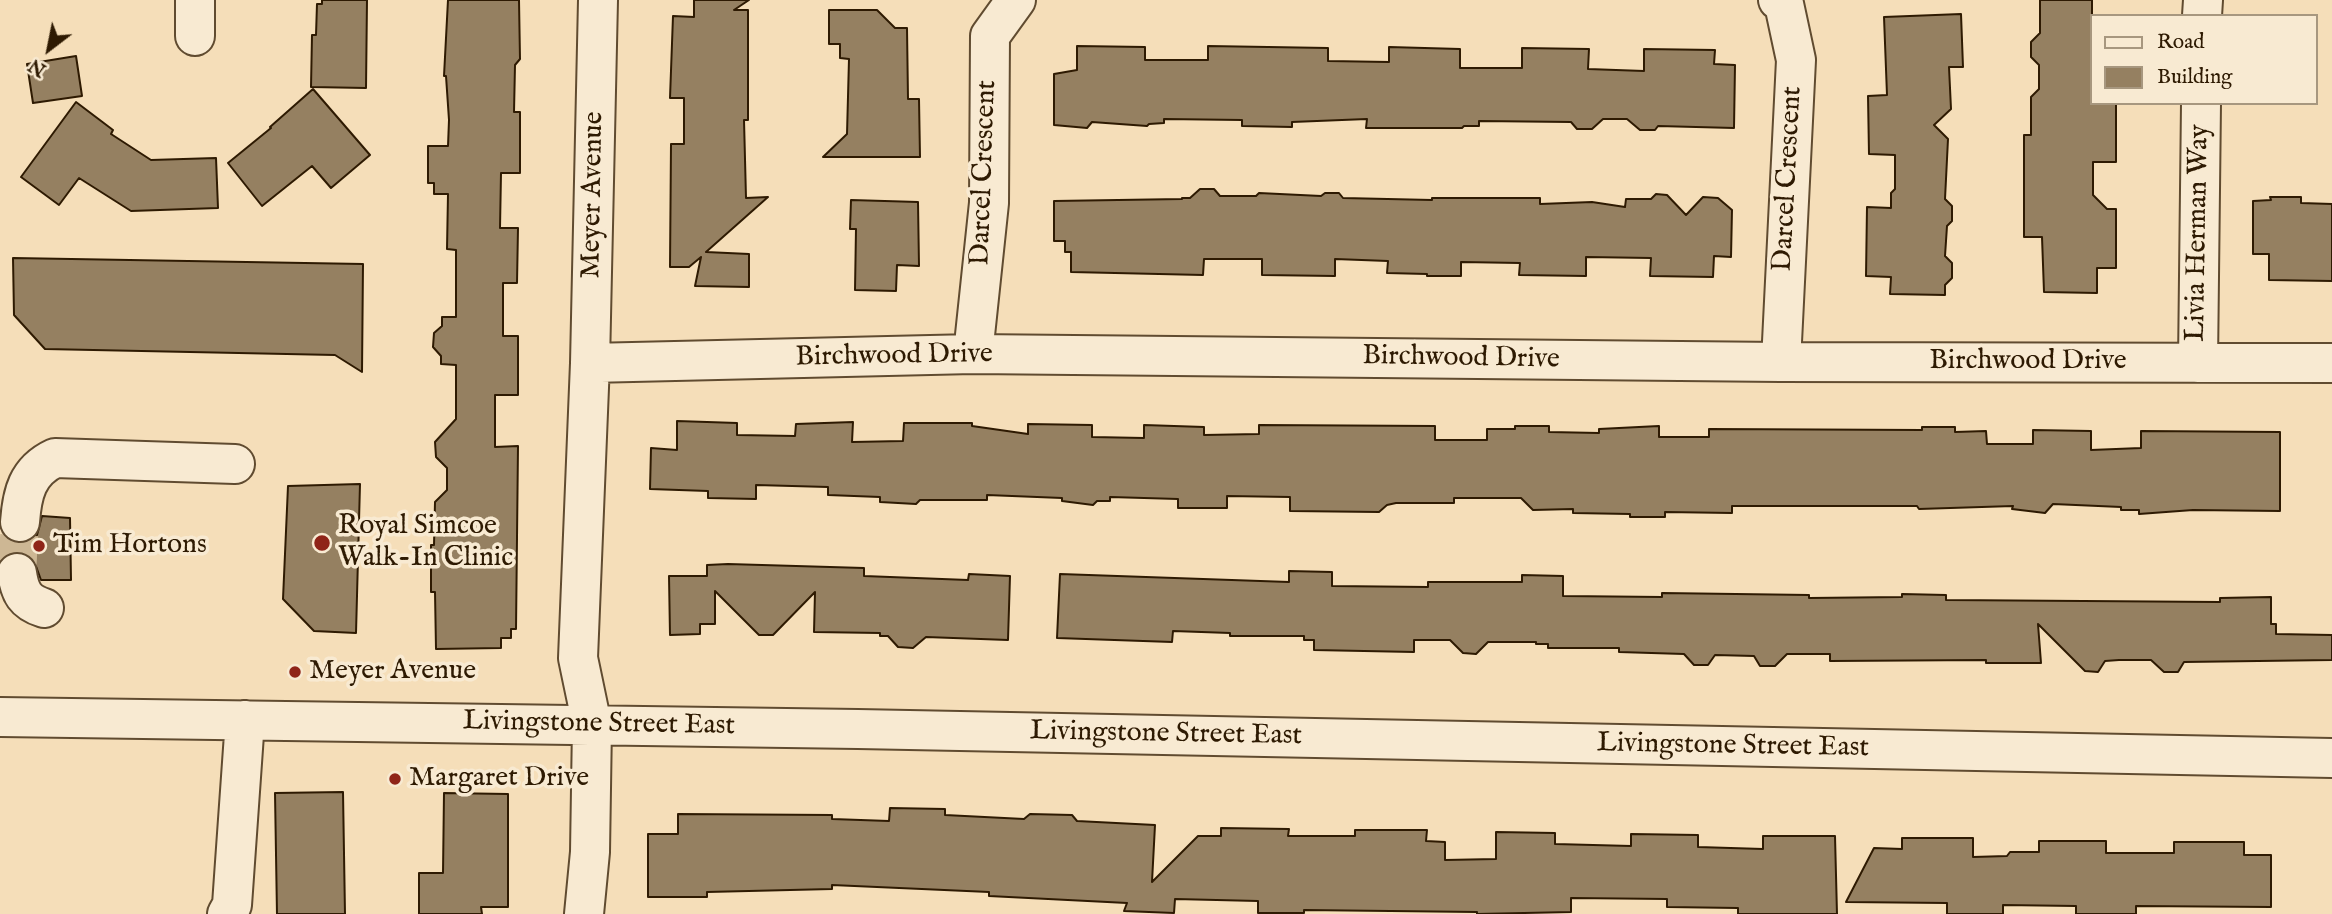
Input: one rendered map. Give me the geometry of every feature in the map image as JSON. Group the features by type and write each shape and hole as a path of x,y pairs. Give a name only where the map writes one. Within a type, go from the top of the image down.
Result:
{"street":[{"name":"Meyer Avenue","path":"592,725 578,659 590,363 598,0"},
{"name":"Darcel Crescent","path":"972,354 989,203 990,36 1016,0"},
{"name":"Darcel Crescent","path":"1778,0 1784,4 1796,60 1781,362"},
{"name":"Livia Herman Way","path":"2197,363 2201,105"},
{"name":"Birchwood Drive","path":"590,363 972,354 1781,362 2332,363"},
{"path":"20,522 22,497 27,483 43,464 55,458 236,464"},
{"path":"17,573 19,590 30,604 44,608"},
{"name":"Livingstone Street East","path":"0,717 592,725 2332,758"},
{"path":"227,914 232,905 245,720"},
{"path":"583,914 590,852 592,725"}],"building":[{"path":"322,0 367,0 366,88 311,87 312,35 316,35 317,4 322,4"},
{"path":"448,0 519,0 520,59 515,65 514,112 520,112 520,173 501,173 500,228 518,228 517,283 503,283 503,336 518,336 518,395 495,395 495,447 518,446 516,629 511,629 511,638 501,638 501,648 436,649 435,592 431,592 435,502 447,490 447,468 436,457 435,442 456,419 456,365 441,364 441,356 433,347 434,333 442,326 442,317 456,317 456,250 447,249 448,194 434,194 434,183 428,183 428,146 448,146 449,120 444,76"},
{"path":"694,0 749,0 734,10 748,10 748,120 744,120 746,198 768,197 706,252 749,254 749,287 695,286 701,257 689,267 670,267 671,144 684,144 684,98 670,98 673,16 694,17"},
{"path":"2040,0 2092,0 2090,105 2116,105 2116,162 2093,162 2093,195 2107,209 2116,209 2116,268 2097,268 2097,293 2044,292 2042,237 2024,237 2024,135 2031,135 2031,97 2039,89 2039,65 2031,57 2031,42 2040,33"},
{"path":"829,10 877,10 895,28 907,28 908,99 919,99 920,157 823,157 847,134 849,59 840,58 840,44 829,44"},
{"path":"1961,14 1963,67 1949,67 1951,109 1934,125 1948,139 1945,199 1952,206 1952,221 1947,226 1945,256 1952,263 1952,278 1945,285 1945,295 1890,294 1891,277 1866,276 1867,207 1891,208 1891,193 1895,189 1895,155 1869,154 1868,96 1887,95 1884,17"},
{"path":"1077,46 1145,47 1145,60 1208,60 1208,46 1328,48 1328,61 1389,62 1389,47 1460,49 1460,68 1522,68 1522,48 1589,49 1588,69 1644,71 1644,49 1715,50 1714,64 1735,65 1734,128 1658,126 1655,130 1640,130 1627,119 1603,119 1592,129 1577,129 1571,122 1479,121 1479,126 1462,128 1366,128 1367,119 1292,122 1292,127 1242,126 1242,120 1164,119 1164,123 1147,126 1092,122 1087,128 1054,125 1054,74 1077,70"},
{"path":"76,56 82,96 33,103 27,64"},
{"path":"313,89 370,155 331,188 312,166 262,206 228,163"},
{"path":"76,102 113,130 111,134 151,160 216,158 218,208 131,211 79,178 59,205 21,177"},
{"path":"1200,189 1214,189 1220,196 1256,196 1259,193 1321,196 1325,193 1339,193 1343,198 1540,198 1540,204 1592,202 1625,207 1626,199 1651,199 1656,194 1667,195 1686,215 1703,197 1718,198 1732,210 1731,257 1714,256 1713,277 1650,276 1651,258 1586,257 1586,276 1519,275 1520,263 1461,262 1461,276 1427,276 1387,273 1388,261 1335,259 1335,276 1262,275 1262,259 1204,259 1203,275 1071,272 1071,252 1065,252 1065,241 1054,241 1054,201 1182,199 1190,198"},
{"path":"2270,197 2301,197 2301,203 2332,204 2332,281 2269,280 2269,254 2253,254 2253,201 2271,200"},
{"path":"851,200 918,202 919,266 897,265 896,291 855,290 856,229 850,229"},
{"path":"13,258 363,264 362,372 335,355 45,349 14,315"},
{"path":"677,421 737,423 737,435 795,436 796,424 853,422 852,442 903,441 904,423 972,423 972,426 1028,434 1028,424 1092,425 1092,437 1144,438 1144,425 1204,427 1204,435 1259,434 1259,425 1435,426 1435,440 1487,440 1487,429 1515,429 1515,426 1549,426 1549,432 1599,433 1599,429 1659,426 1659,437 1709,437 1709,429 1922,430 1922,427 1955,427 1955,432 1986,431 1987,444 2033,444 2033,430 2091,431 2091,450 2141,448 2141,431 2280,432 2280,511 2193,510 2139,514 2139,510 2121,510 2121,507 2053,504 2045,513 2012,509 2013,506 1919,509 1917,506 1732,506 1732,513 1665,512 1665,517 1630,517 1630,514 1573,513 1573,509 1533,510 1521,498 1454,498 1454,503 1396,503 1387,505 1379,512 1290,511 1290,497 1227,496 1227,508 1178,508 1178,499 1110,497 1110,501 1097,501 1093,505 1062,501 1062,498 987,495 987,500 920,500 916,504 880,502 880,497 828,495 828,487 756,485 756,499 708,498 708,491 650,489 651,448 677,450"},
{"name":"Royal Simcoe Walk-In Clinic","path":"360,484 356,633 314,631 283,599 288,486"},
{"name":"Tim Hortons","path":"42,516 70,518 71,580 41,580 33,558 24,552 14,551 8,554 9,540 19,544 29,542 37,535"},
{"path":"707,565 864,568 864,576 968,580 969,574 1010,576 1008,640 926,637 913,648 898,647 888,636 880,636 880,633 814,632 815,592 773,635 759,635 715,591 715,624 700,624 700,634 670,635 669,576 707,576"},
{"path":"1289,571 1332,572 1332,586 1428,587 1428,582 1522,582 1522,575 1563,576 1563,596 1662,597 1662,593 1809,595 1809,598 1902,597 1902,594 1946,595 1946,600 2220,602 2220,598 2271,597 2271,624 2276,624 2276,634 2332,635 2332,660 2184,662 2178,672 2164,672 2151,660 2119,660 2105,661 2098,672 2085,671 2038,624 2041,663 1986,663 1986,660 1830,661 1830,654 1787,654 1775,666 1760,666 1754,656 1715,655 1708,665 1694,665 1684,654 1619,652 1619,648 1548,648 1548,644 1536,642 1488,642 1476,654 1463,653 1450,640 1414,640 1414,652 1314,650 1314,640 1304,640 1304,636 1230,636 1230,633 1173,631 1172,642 1057,638 1060,574 1289,582"},
{"path":"343,792 345,914 277,914 275,793"},
{"path":"444,793 508,794 508,907 481,907 482,914 419,914 419,873 443,873"},
{"path":"890,808 945,809 945,815 1024,819 1030,814 1072,815 1077,821 1155,825 1152,882 1198,836 1221,836 1221,828 1289,829 1288,836 1355,836 1355,830 1427,830 1426,841 1445,842 1445,860 1496,859 1496,832 1555,833 1555,844 1631,846 1631,834 1698,835 1698,847 1763,849 1763,836 1835,836 1837,914 1738,914 1738,908 1667,907 1667,899 1571,898 1571,912 1477,914 1304,910 1304,913 1258,913 1258,901 1175,899 1174,913 1124,911 1127,903 989,896 989,892 832,885 832,889 707,892 707,897 648,897 648,834 678,834 678,814 832,815 832,819 889,821"},
{"path":"1902,838 1973,838 1973,857 2007,856 2010,852 2039,852 2039,841 2106,841 2106,853 2174,853 2174,842 2244,842 2244,855 2271,855 2271,907 2136,906 2136,914 2076,914 2076,906 2003,905 2003,914 1947,914 1947,903 1846,902 1874,848 1902,849"}],"tunnel":[{"path":"17,573 20,522"}],"place":[{"name":"Royal Simcoe Walk-In Clinic","path":"322,543"},
{"name":"Tim Hortons","path":"39,546"},
{"name":"Meyer Avenue","path":"295,672"},
{"name":"Margaret Drive","path":"395,779"}]}
